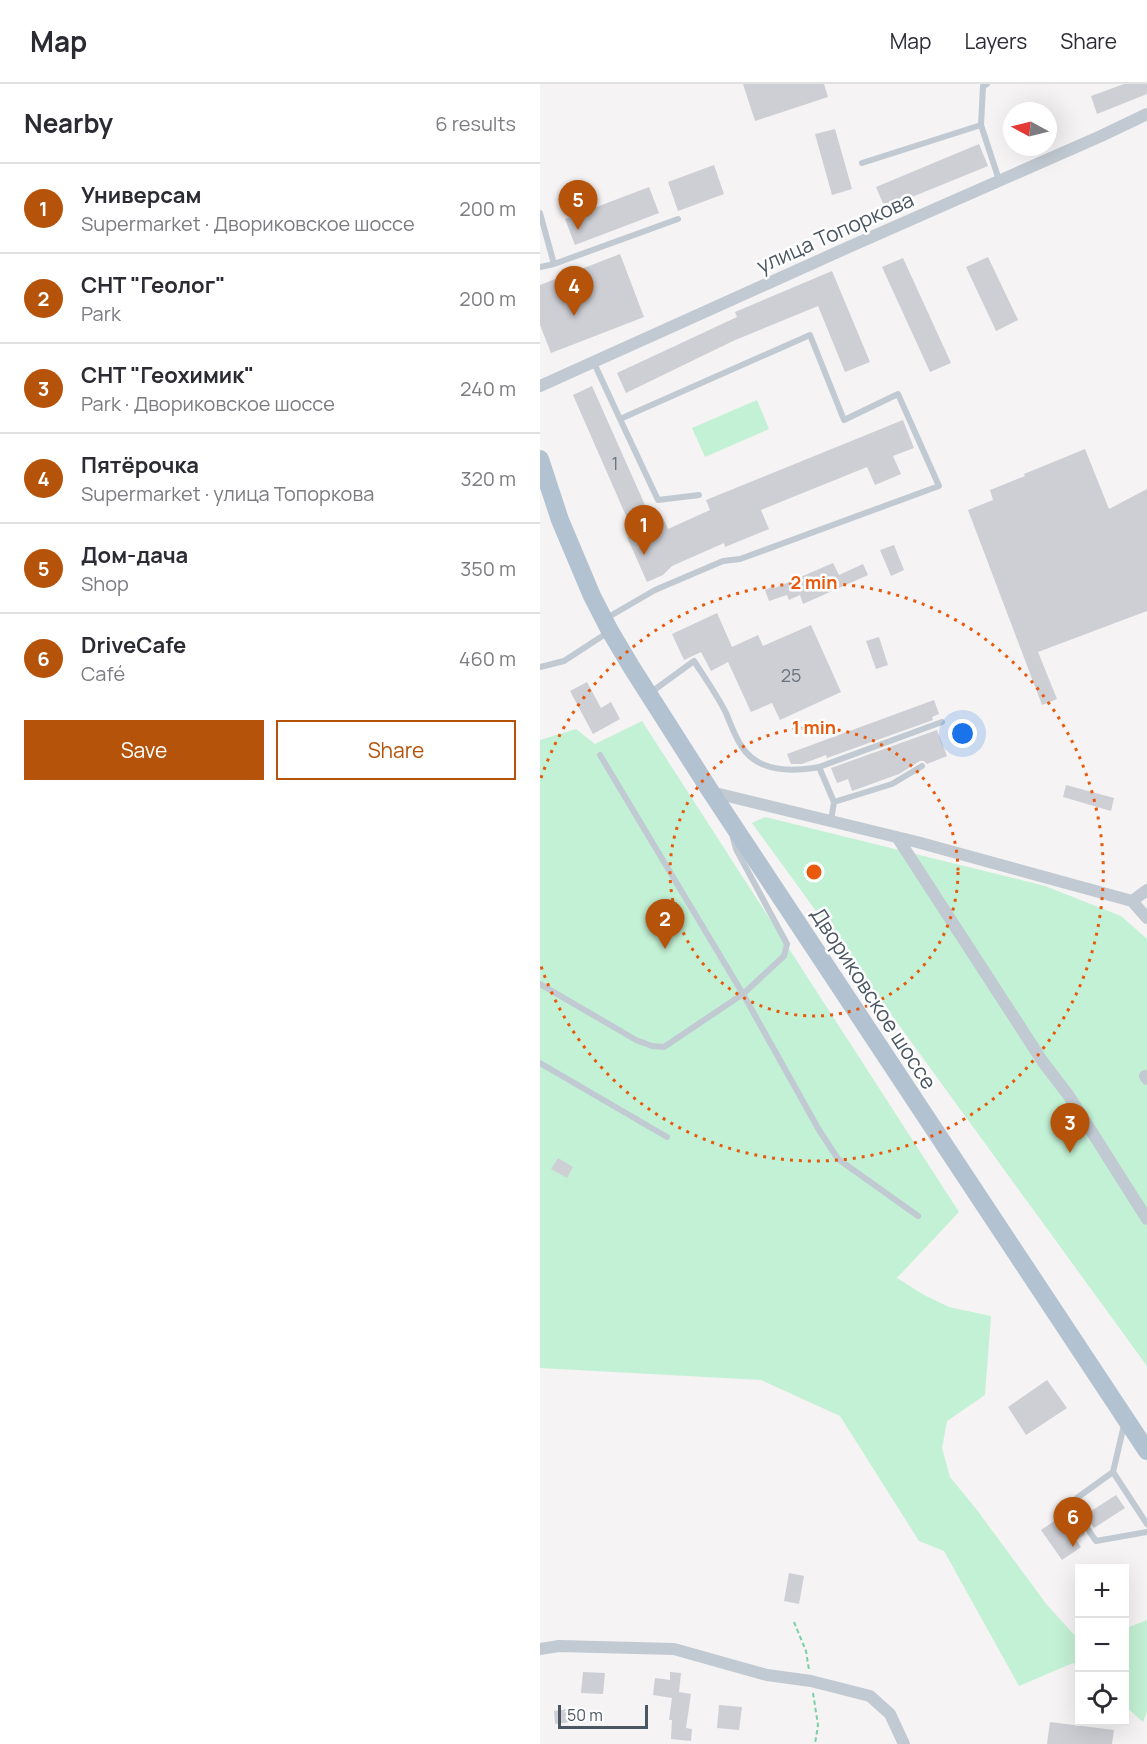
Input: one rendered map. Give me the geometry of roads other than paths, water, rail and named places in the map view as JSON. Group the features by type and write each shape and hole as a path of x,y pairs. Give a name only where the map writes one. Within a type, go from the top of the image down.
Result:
{"main road":[{"name":"Двориковское шоссе","path":"540,459 545,487 607,625 649,694 728,818 1147,1451"}],"street":[{"name":"улица Топоркова","path":"540,386 1147,114"},
{"path":"711,792 897,837 1132,900 1147,918"},
{"path":"897,837 1043,1062 1069,1096 1147,1219"},
{"path":"1132,900 1147,890"},
{"path":"540,1648 559,1646 674,1649 767,1675 811,1681 870,1696 890,1714 904,1744"}],"lane":[{"path":"987,84 983,86 981,125 999,181"},
{"path":"862,163 981,125"},
{"path":"540,213 554,264"},
{"path":"540,267 678,219"},
{"path":"540,667 564,661 607,625 655,590 723,561 740,559 939,486 898,394 844,420 810,335 620,419"},
{"path":"593,362 658,500 699,495"},
{"path":"649,694 694,661 725,711 742,748 759,763 785,770 819,767 942,722"},
{"path":"600,755 743,994 819,1130 838,1159 918,1216"},
{"path":"834,802 892,784 922,766"},
{"path":"819,767 834,802 831,821"},
{"path":"540,984 636,1040 652,1046 664,1047 743,994 784,956 788,944 736,849 728,818"},
{"path":"540,1063 667,1137"},
{"path":"1125,1419 1113,1472 1070,1503 1096,1541 1147,1532"},
{"path":"1113,1472 1147,1524"}],"place":[{"name":"Дом-дача","path":"578,230"},
{"name":"Пятёрочка","path":"574,316"},
{"name":"Универсам","path":"644,555"},
{"name":"СНТ \"Геолог\"","path":"665,949"},
{"name":"СНТ \"Геохимик\"","path":"1070,1153"},
{"name":"DriveCafe","path":"1073,1547"}]}
